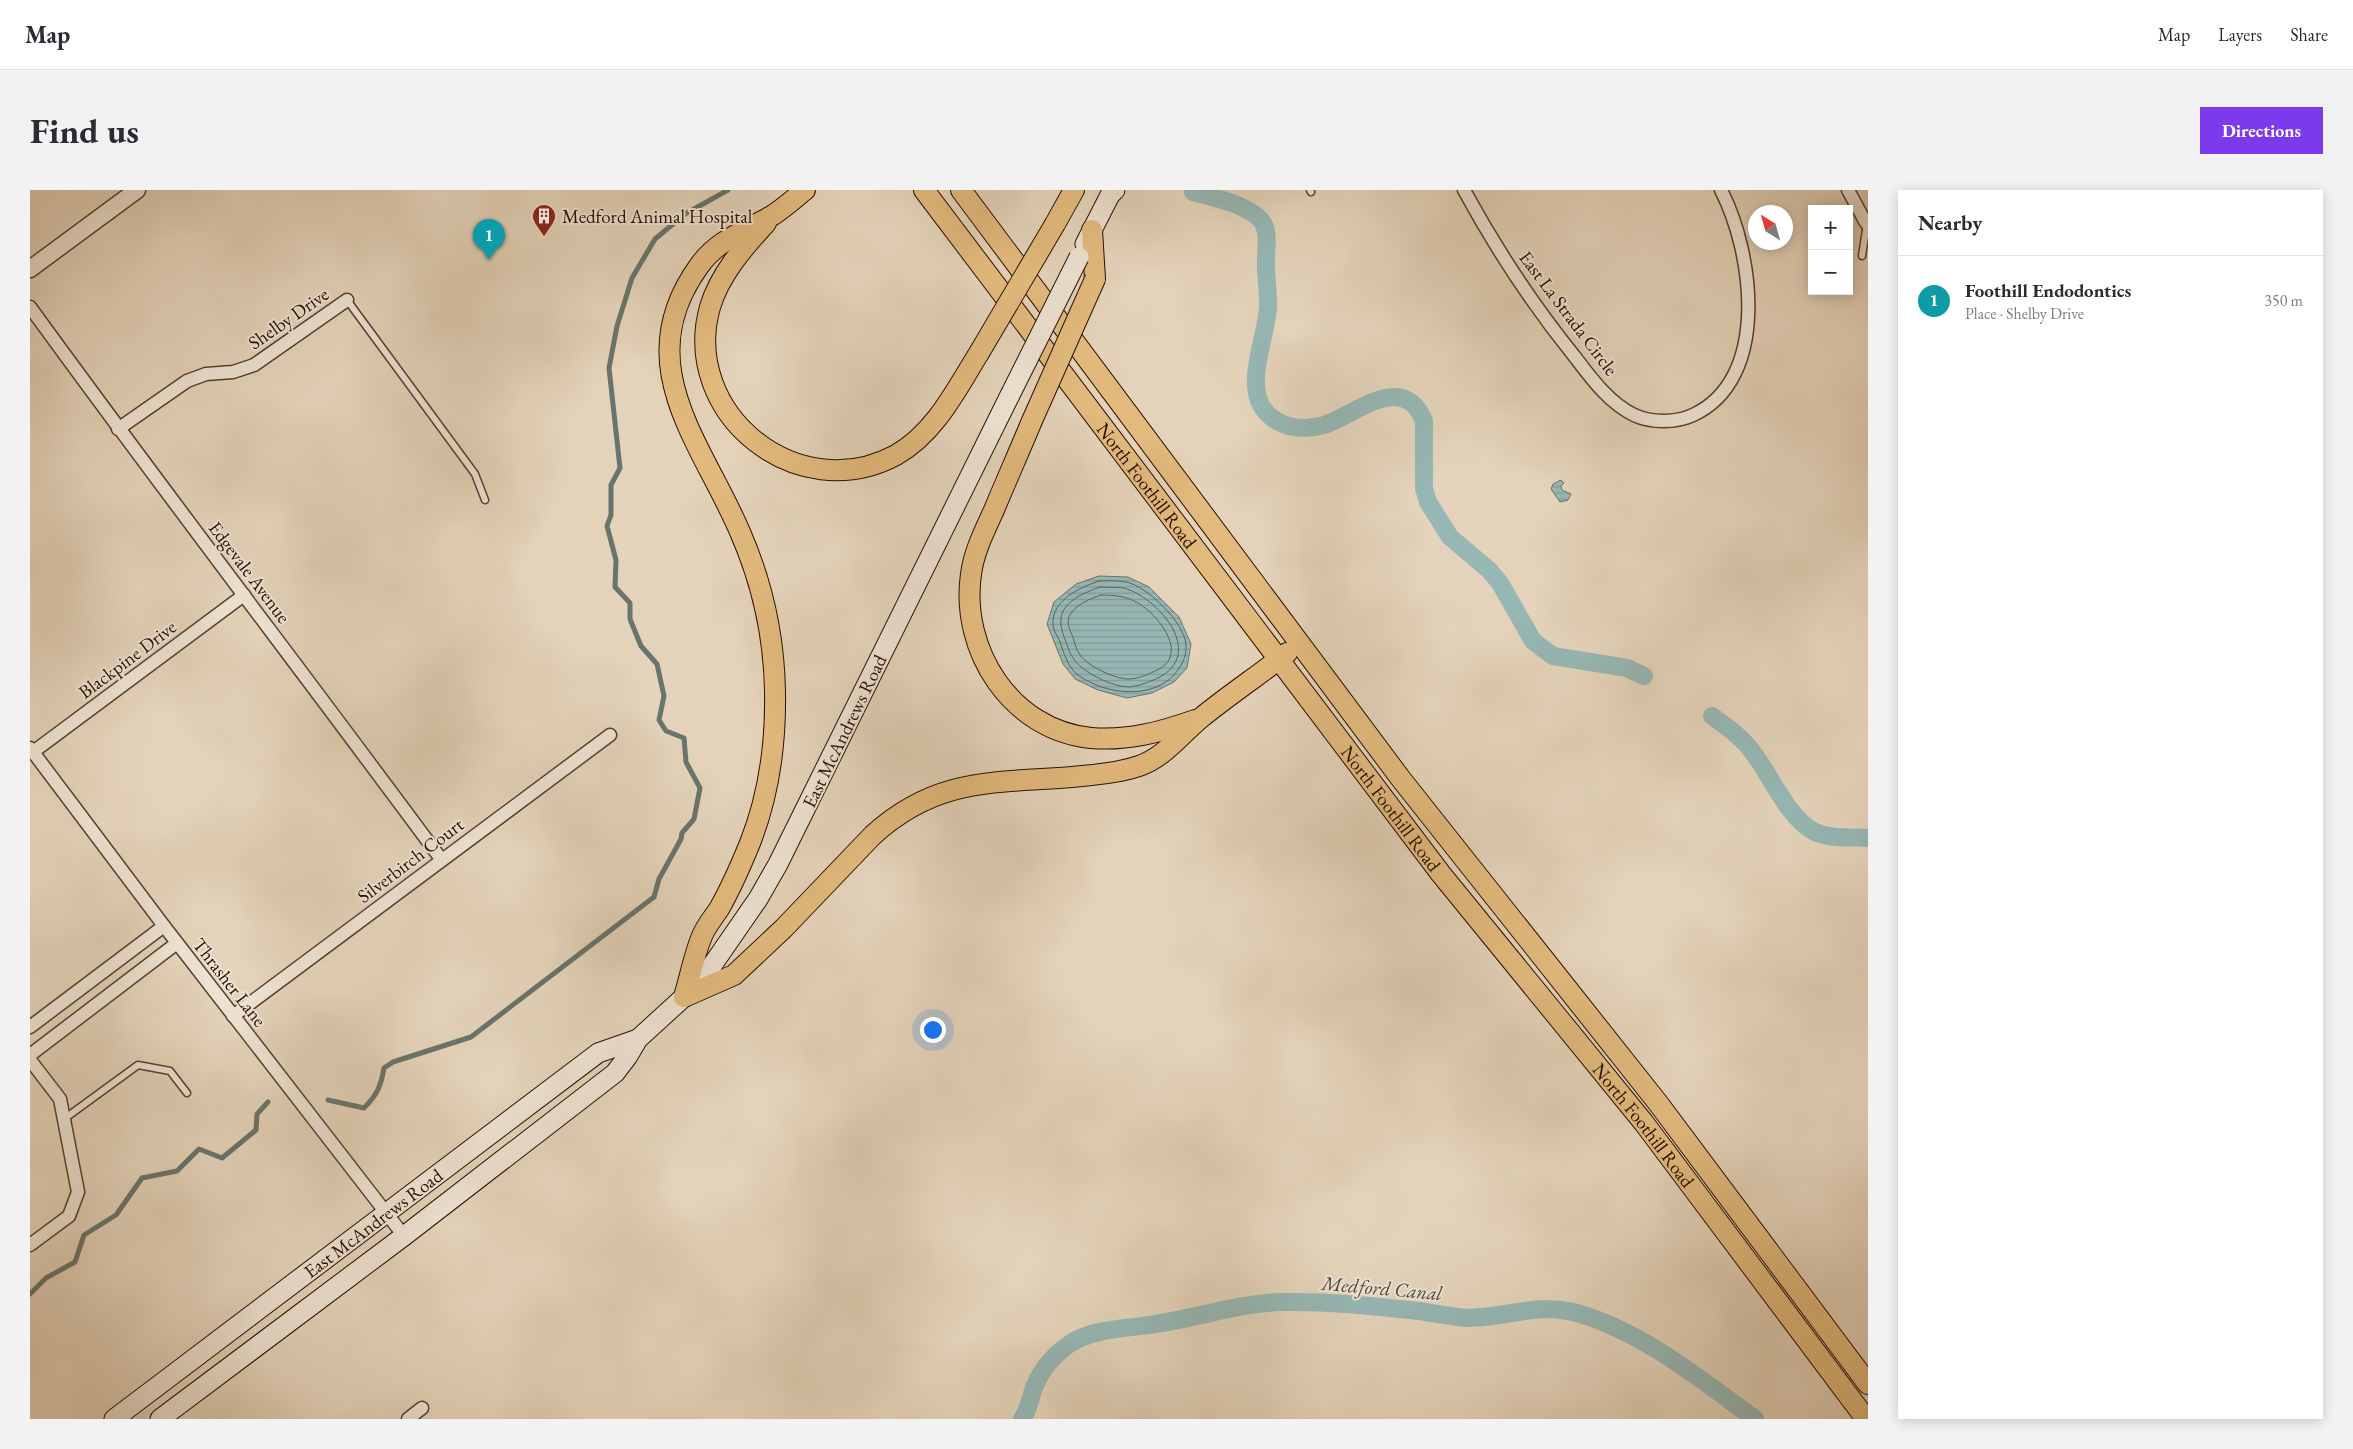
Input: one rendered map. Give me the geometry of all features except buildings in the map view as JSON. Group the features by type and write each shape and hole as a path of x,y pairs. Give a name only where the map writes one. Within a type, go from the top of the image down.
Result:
{"main road":[{"path":"805,190 773,215 745,246 719,282 710,309 706,337 708,367 718,397 735,422 768,451 791,463 824,469 857,468 890,458 917,440 937,419 979,353 1074,190"},
{"name":"North Foothill Road","path":"924,190 1441,874 1644,1123 1866,1419"},
{"name":"North Foothill Road","path":"961,190 1463,860 1658,1103 1868,1384"},
{"path":"1111,192 1092,230 1095,279 978,546 971,572 969,600 972,628 990,674 1005,692 1022,709 1057,729 1078,736 1101,739 1129,738 1166,730 1201,718"},
{"path":"684,997 702,935 719,908 739,868 761,807 772,753 775,691 770,632 758,581 736,524 676,401 670,373 672,334 678,306 699,266 716,247 738,232 773,215"},
{"name":"East McAndrews Road","path":"160,1419 404,1236 615,1073 638,1039 684,997 711,967 736,933 778,864 1092,230"},
{"path":"684,997 734,975 784,928 873,835 887,822 914,805 939,793 968,785 1091,775 1140,765 1156,758 1201,718 1300,644"},
{"name":"East McAndrews Road","path":"114,1419 598,1053 638,1039"}],"street":[{"path":"30,269 136,190"},
{"name":"East La Strada Circle","path":"1464,190 1513,274 1584,369 1609,397 1634,415 1660,421 1684,419 1707,408 1728,386 1740,360 1747,323 1748,286 1743,252 1735,220 1721,190"},
{"path":"1848,190 1867,223"},
{"name":"Shelby Drive","path":"118,429 187,380 206,374 233,372 254,366 347,300"},
{"name":"Edgevale Avenue","path":"30,307 118,429 441,859"},
{"name":"Blackpine Drive","path":"32,750 244,595"},
{"name":"Silverbirch Court","path":"233,1016 441,859 610,735"},
{"name":"Thrasher Lane","path":"32,750 177,943 404,1236"},
{"path":"30,1027 164,926"},
{"path":"30,1055 177,943"},
{"path":"30,1060 60,1099 78,1192 69,1216 30,1245"},
{"path":"408,1419 422,1408"}],"lane":[{"path":"1862,256 1867,223"},
{"path":"347,300 476,474 485,500"},
{"path":"64,1119 138,1065 170,1071 187,1093"}],"water":[{"path":"1561,480 1564,483 1561,486 1562,490 1571,494 1568,500 1560,502 1551,489 1553,484"},
{"path":"1099,576 1128,577 1149,587 1179,617 1191,644 1187,668 1174,682 1152,693 1127,698 1098,690 1075,679 1063,664 1047,624 1054,602 1076,584"}],"waterway":[{"path":"328,1100 364,1108 378,1090 384,1068 393,1062 471,1037 654,897 659,879 681,839 682,833 694,819 700,788 686,762 684,738 666,731 659,720 664,696 657,664 641,646 630,619 630,603 615,587 616,560 607,526 611,515 611,485 620,468 609,368 617,326 632,278 655,239 685,214 728,190"},
{"name":"Medford Canal","path":"1193,192 1246,209 1260,219 1265,228 1267,238 1268,308 1258,357 1256,383 1261,405 1268,414 1276,421 1288,426 1308,428 1324,425 1378,400 1391,397 1404,399 1415,406 1424,421 1424,488 1428,502 1450,537 1489,570 1500,583 1533,641 1553,656 1627,668 1644,676"},
{"name":"Medford Canal","path":"1712,716 1735,733 1750,748 1781,797 1797,818 1806,826 1815,832 1828,836 1868,838"},
{"path":"30,1294 46,1278 75,1262 84,1235 116,1215 142,1178 177,1171 199,1149 222,1158 256,1130 257,1114 268,1102"},
{"name":"Medford Canal","path":"1022,1419 1035,1385 1045,1368 1058,1353 1077,1339 1099,1332 1144,1326 1248,1305 1280,1302 1332,1303 1418,1311 1467,1318 1549,1309 1577,1313 1601,1321 1648,1344 1692,1373 1755,1419"}],"place":[{"name":"Medford Animal Hospital","path":"544,237"},
{"name":"Foothill Endodontics","path":"489,260"}]}
